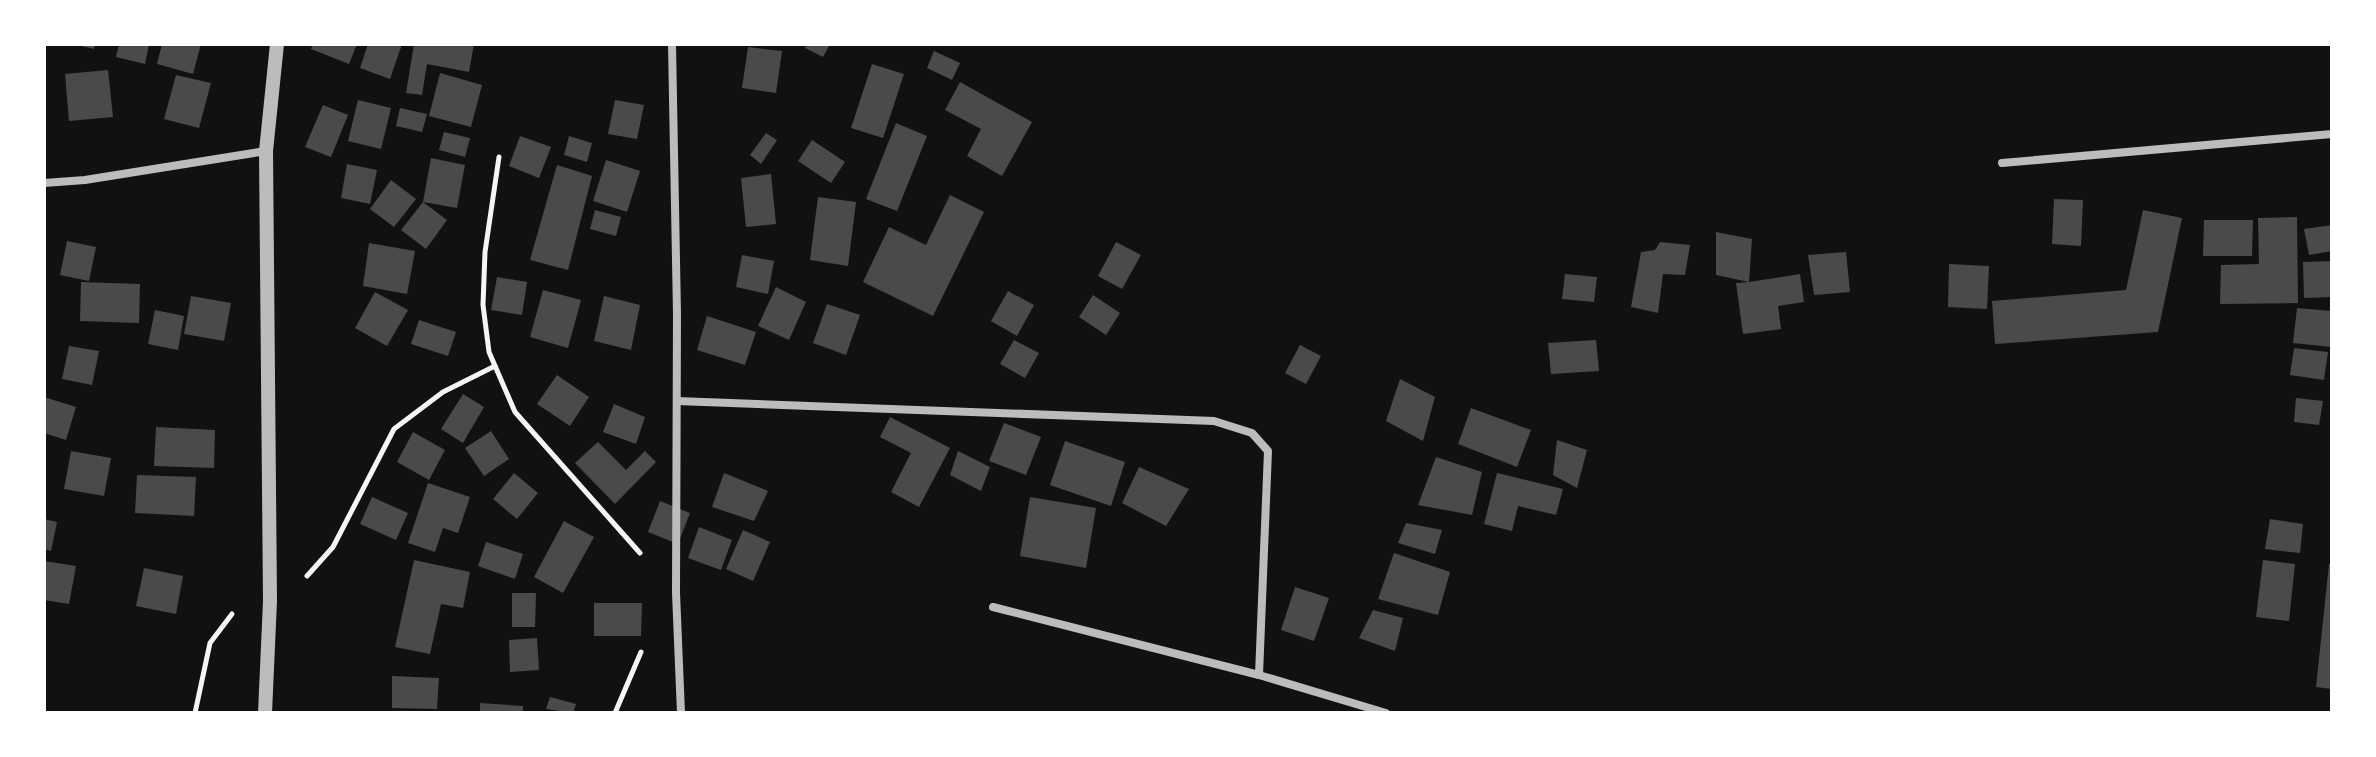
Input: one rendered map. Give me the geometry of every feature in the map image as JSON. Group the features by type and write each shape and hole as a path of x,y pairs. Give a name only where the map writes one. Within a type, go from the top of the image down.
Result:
{"street":[{"path":"265,713 270,601 266,151 277,44"},
{"path":"672,44 676,593 681,713"},
{"path":"2002,163 2332,134"},
{"path":"44,183 85,180 266,151"},
{"path":"677,401 1214,421 1252,433 1268,451 1259,675"},
{"path":"993,607 1259,675 1386,713"}],"path":[{"path":"499,157 485,252 483,305 489,352 515,412 676,593"},
{"path":"195,713 210,643 233,613 270,601 303,581 333,547 394,429 443,392 495,366"}],"building":[{"path":"73,44 95,44 94,49"},
{"path":"119,44 149,44 145,64 116,57"},
{"path":"162,44 201,44 193,74 157,64"},
{"path":"313,44 357,44 349,64 311,49"},
{"path":"368,44 402,44 390,79 360,68"},
{"path":"414,44 474,44 469,72 427,64 422,95 406,93"},
{"path":"807,44 830,44 823,57 805,48"},
{"path":"748,47 782,51 776,93 742,88"},
{"path":"934,51 960,63 952,80 927,68"},
{"path":"872,64 904,74 883,138 851,128"},
{"path":"108,70 113,117 69,121 65,74"},
{"path":"440,73 482,85 471,127 429,116"},
{"path":"176,75 211,83 199,128 164,119"},
{"path":"960,82 1032,122 1002,176 967,156 981,129 945,110"},
{"path":"358,100 391,108 381,149 348,141"},
{"path":"615,100 644,105 637,139 608,134"},
{"path":"323,105 348,115 331,157 305,147"},
{"path":"400,108 427,114 422,132 396,126"},
{"path":"896,123 927,136 897,211 866,199"},
{"path":"444,132 470,138 465,157 439,150"},
{"path":"766,133 777,140 761,164 750,155"},
{"path":"520,136 551,147 539,178 509,166"},
{"path":"569,136 592,143 587,162 564,155"},
{"path":"812,140 845,162 831,183 798,161"},
{"path":"431,158 465,165 457,208 423,202"},
{"path":"606,160 640,171 627,212 593,201"},
{"path":"347,164 377,170 370,204 341,198"},
{"path":"557,165 592,176 568,270 530,260"},
{"path":"771,174 776,224 746,227 741,178"},
{"path":"391,180 416,199 394,227 370,209"},
{"path":"950,195 984,212 933,316 863,282 889,227 926,245"},
{"path":"818,197 856,202 848,266 810,260"},
{"path":"2054,199 2083,200 2081,246 2052,244"},
{"path":"423,202 447,220 426,249 401,230"},
{"path":"595,210 621,217 616,236 590,229"},
{"path":"2143,210 2182,218 2158,332 1995,344 1992,301 2126,290"},
{"path":"2297,217 2298,303 2220,304 2221,265 2259,264 2258,218"},
{"path":"2204,220 2253,220 2252,256 2203,256"},
{"path":"2332,225 2332,251 2309,255 2304,229"},
{"path":"1716,232 1752,239 1749,282 1716,275"},
{"path":"67,241 96,247 89,281 60,275"},
{"path":"1116,242 1141,255 1122,289 1098,276"},
{"path":"1660,242 1690,245 1685,275 1663,274 1658,313 1631,307 1641,252 1655,250"},
{"path":"369,243 415,251 407,294 363,286"},
{"path":"1846,252 1850,292 1814,295 1808,255"},
{"path":"742,255 774,261 768,294 736,287"},
{"path":"2332,261 2332,297 2304,298 2303,262"},
{"path":"1949,264 1989,266 1987,309 1948,307"},
{"path":"1565,274 1597,277 1594,302 1562,299"},
{"path":"1800,274 1804,302 1778,306 1781,329 1743,334 1736,283"},
{"path":"497,277 527,282 522,315 491,310"},
{"path":"81,282 140,284 139,323 80,321"},
{"path":"776,287 806,302 789,340 758,326"},
{"path":"543,290 581,300 568,348 530,337"},
{"path":"1008,291 1034,305 1017,336 991,321"},
{"path":"375,292 408,310 387,346 355,328"},
{"path":"1093,295 1120,313 1106,335 1079,317"},
{"path":"191,296 231,303 224,341 184,334"},
{"path":"604,296 640,305 631,350 594,341"},
{"path":"827,304 860,315 846,355 813,343"},
{"path":"2297,308 2332,311 2332,347 2293,343"},
{"path":"155,310 184,316 178,350 148,344"},
{"path":"707,316 756,332 745,365 697,350"},
{"path":"419,320 456,332 448,356 411,344"},
{"path":"1014,340 1039,353 1025,378 1000,364"},
{"path":"1596,340 1599,371 1551,374 1548,343"},
{"path":"1300,345 1321,356 1306,384 1285,373"},
{"path":"69,346 99,351 92,385 62,379"},
{"path":"2294,348 2328,352 2324,380 2290,375"},
{"path":"557,375 589,397 570,426 537,404"},
{"path":"1400,379 1435,397 1423,441 1386,421"},
{"path":"463,394 484,407 463,443 441,429"},
{"path":"44,397 76,407 66,440 44,433"},
{"path":"2296,398 2323,401 2319,425 2294,422"},
{"path":"614,404 645,417 636,444 603,432"},
{"path":"1471,408 1531,430 1517,467 1458,444"},
{"path":"890,417 950,448 919,507 891,492 911,453 880,437"},
{"path":"1004,423 1041,437 1026,475 989,461"},
{"path":"156,427 215,430 214,468 154,466"},
{"path":"491,431 509,459 484,476 465,448"},
{"path":"413,432 445,450 429,480 397,462"},
{"path":"1557,440 1587,450 1577,488 1553,475"},
{"path":"1065,441 1125,462 1111,506 1050,485"},
{"path":"598,442 626,470 645,451 656,462 615,504 575,463"},
{"path":"71,451 111,458 104,496 64,489"},
{"path":"958,451 990,467 981,491 950,475"},
{"path":"1436,457 1482,472 1472,515 1418,505"},
{"path":"1139,467 1189,489 1166,526 1122,503"},
{"path":"514,473 538,493 517,519 493,499"},
{"path":"724,473 768,491 754,521 712,507"},
{"path":"1497,473 1563,489 1556,515 1518,506 1512,531 1484,524"},
{"path":"137,475 196,477 194,516 135,513"},
{"path":"428,483 470,497 458,533 443,528 435,552 408,543"},
{"path":"372,497 408,513 396,540 360,524"},
{"path":"1030,497 1096,508 1086,568 1020,556"},
{"path":"660,501 690,513 678,544 648,532"},
{"path":"44,519 57,522 51,551 44,549"},
{"path":"2270,519 2303,524 2300,553 2265,549"},
{"path":"564,521 594,537 563,593 534,577"},
{"path":"1406,523 1442,530 1435,554 1398,543"},
{"path":"699,527 732,540 721,570 688,558"},
{"path":"743,530 770,542 753,581 726,569"},
{"path":"486,542 523,554 515,579 478,566"},
{"path":"1394,553 1450,572 1438,615 1378,599"},
{"path":"414,560 470,572 463,608 441,604 430,654 395,647"},
{"path":"2263,560 2295,564 2289,621 2256,617"},
{"path":"44,561 76,566 69,604 44,600"},
{"path":"2329,564 2332,564 2332,689 2316,687"},
{"path":"144,568 183,576 176,614 136,606"},
{"path":"1295,587 1329,598 1314,641 1281,630"},
{"path":"512,593 536,593 535,627 512,627"},
{"path":"594,603 642,603 641,636 594,636"},
{"path":"1373,610 1403,618 1395,651 1359,638"},
{"path":"537,638 539,670 510,672 509,640"},
{"path":"392,676 439,678 437,709 392,708"},
{"path":"550,697 576,704 573,713 546,709"},
{"path":"480,703 523,706 523,713 480,713"}]}
